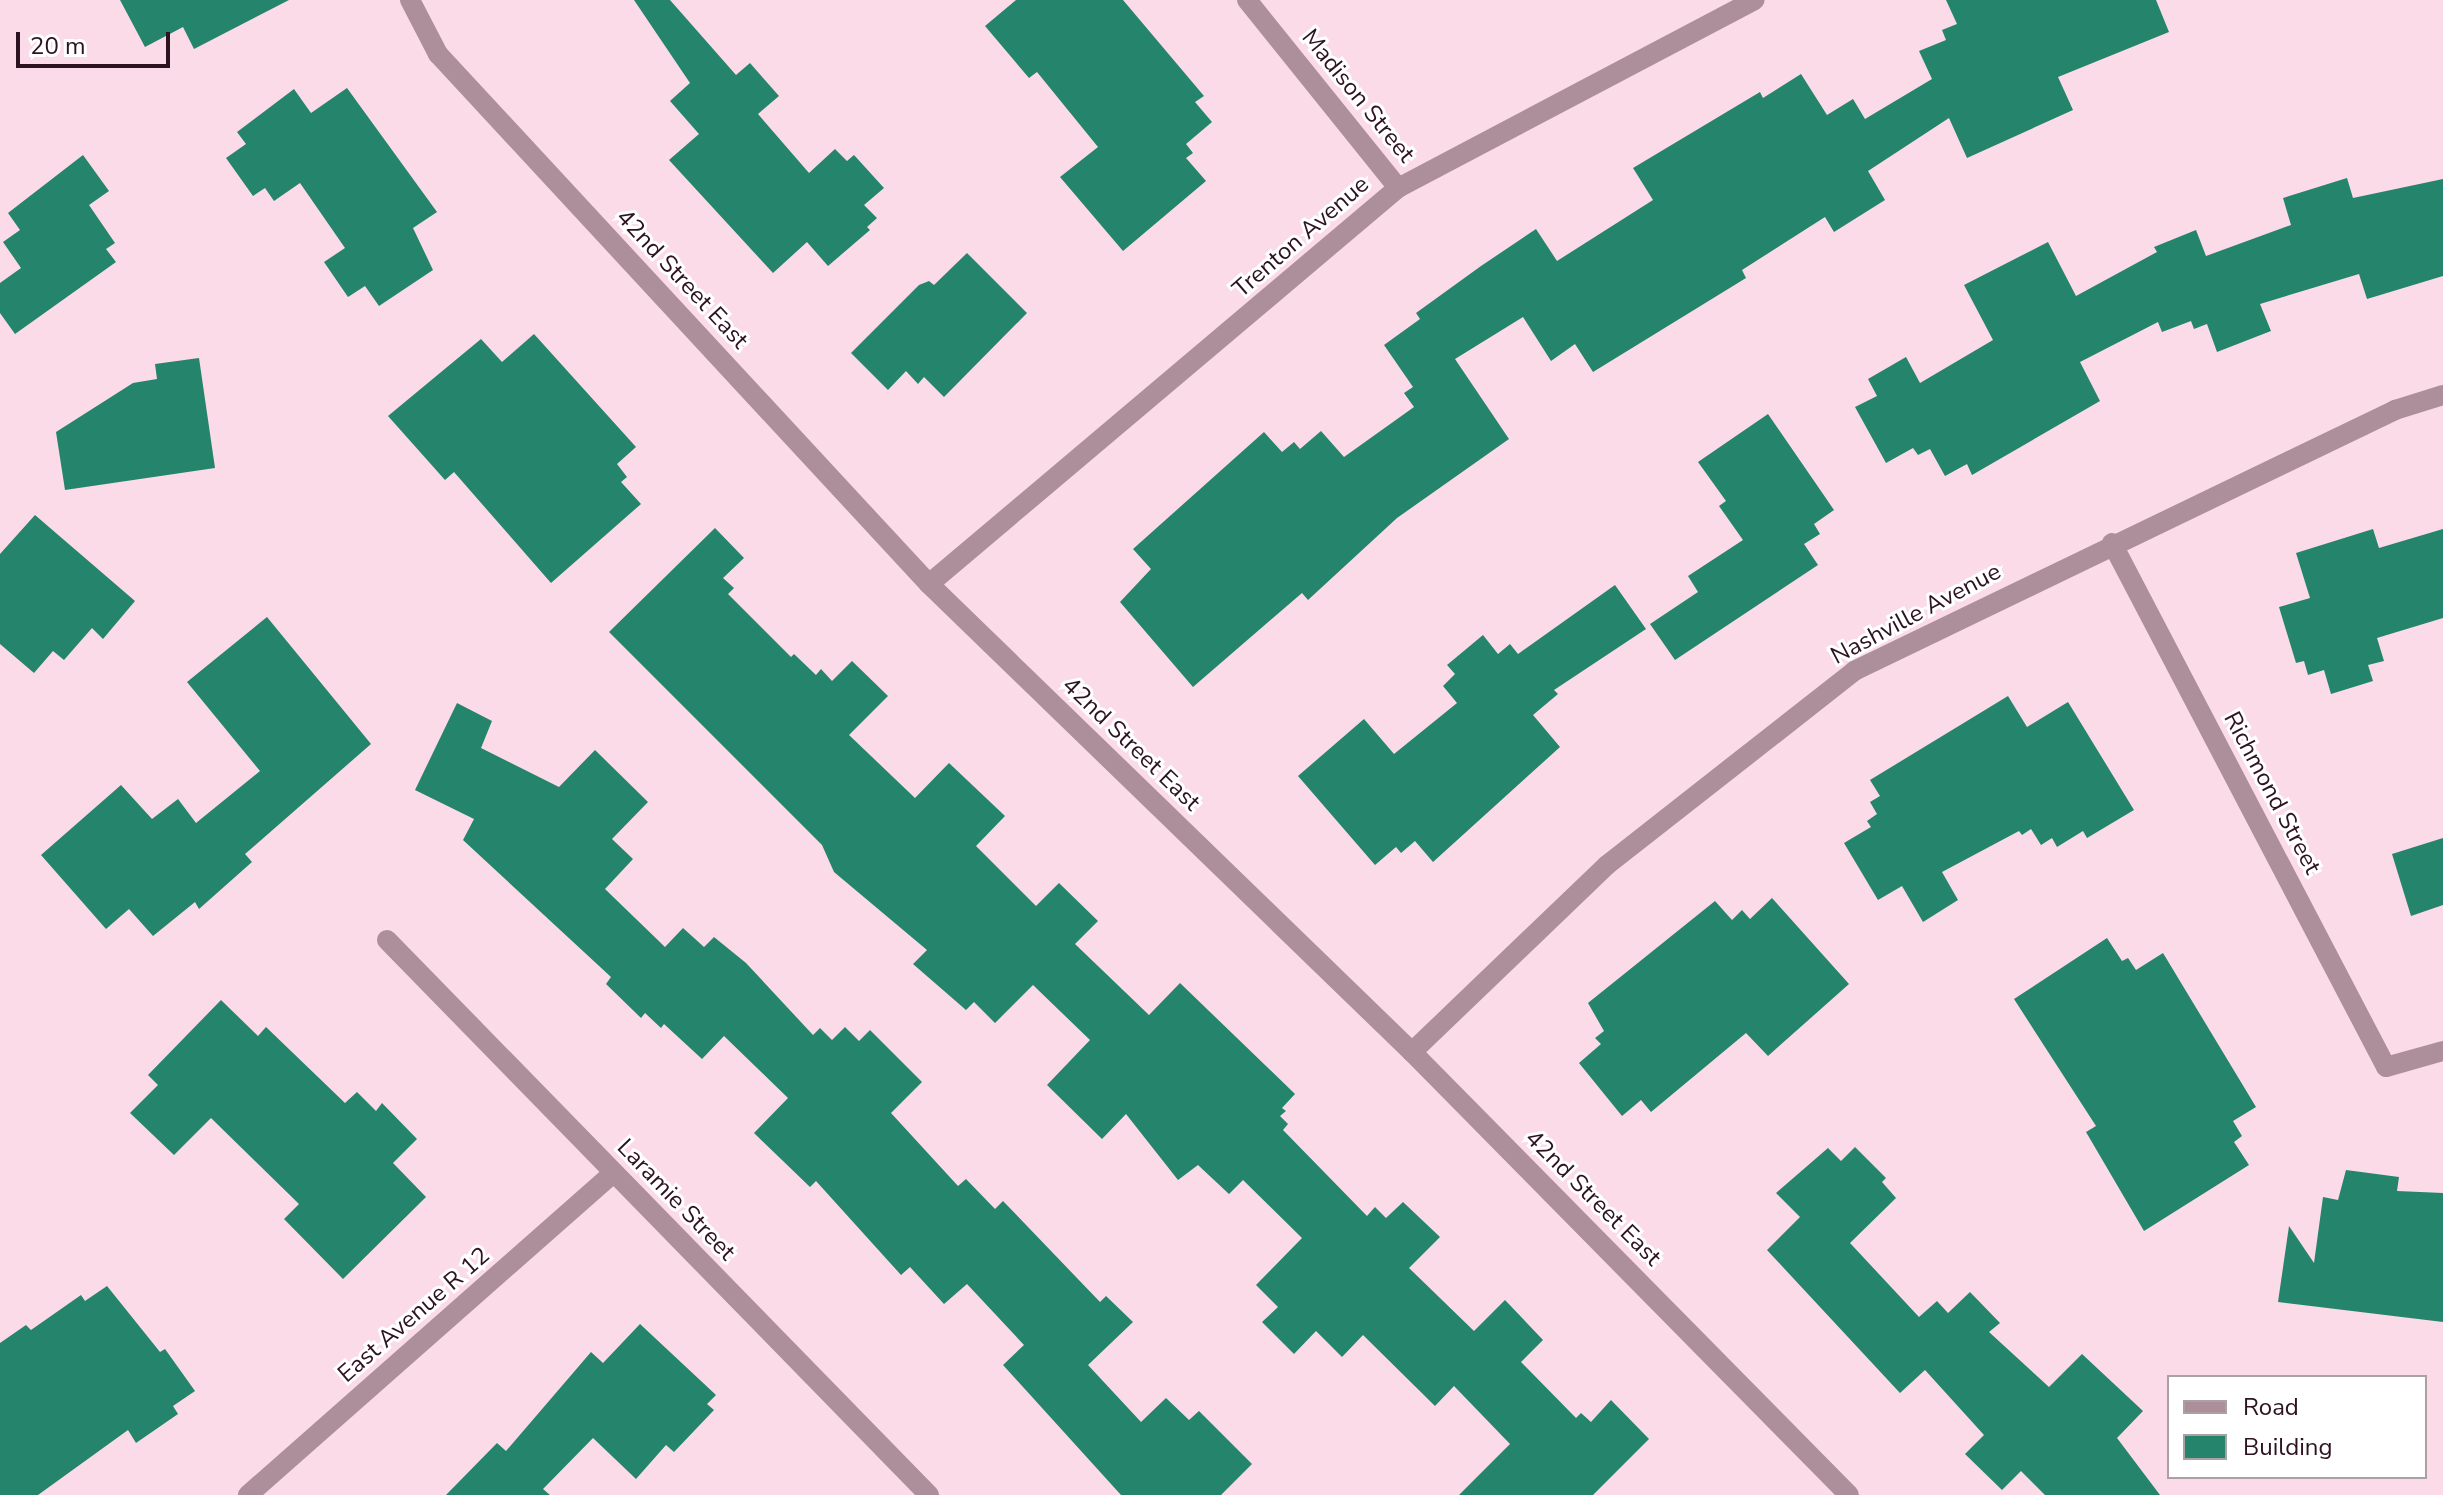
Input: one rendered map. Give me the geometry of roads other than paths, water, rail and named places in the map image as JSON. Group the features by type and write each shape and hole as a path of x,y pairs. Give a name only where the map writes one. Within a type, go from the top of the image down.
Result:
{"street":[{"name":"42nd Street East","path":"410,0 438,54 929,584 1412,1052 1849,1495"},
{"name":"Madison Street","path":"1247,0 1398,188"},
{"name":"Trenton Avenue","path":"929,584 1398,188 1754,0"},
{"name":"Nashville Avenue","path":"1412,1052 1607,865 1854,671 2112,543 2395,410 2443,395"},
{"name":"Richmond Street","path":"2112,543 2386,1067 2443,1051"},
{"name":"Laramie Street","path":"387,940 929,1495"},
{"name":"East Avenue R 12","path":"248,1495 613,1173"}]}
